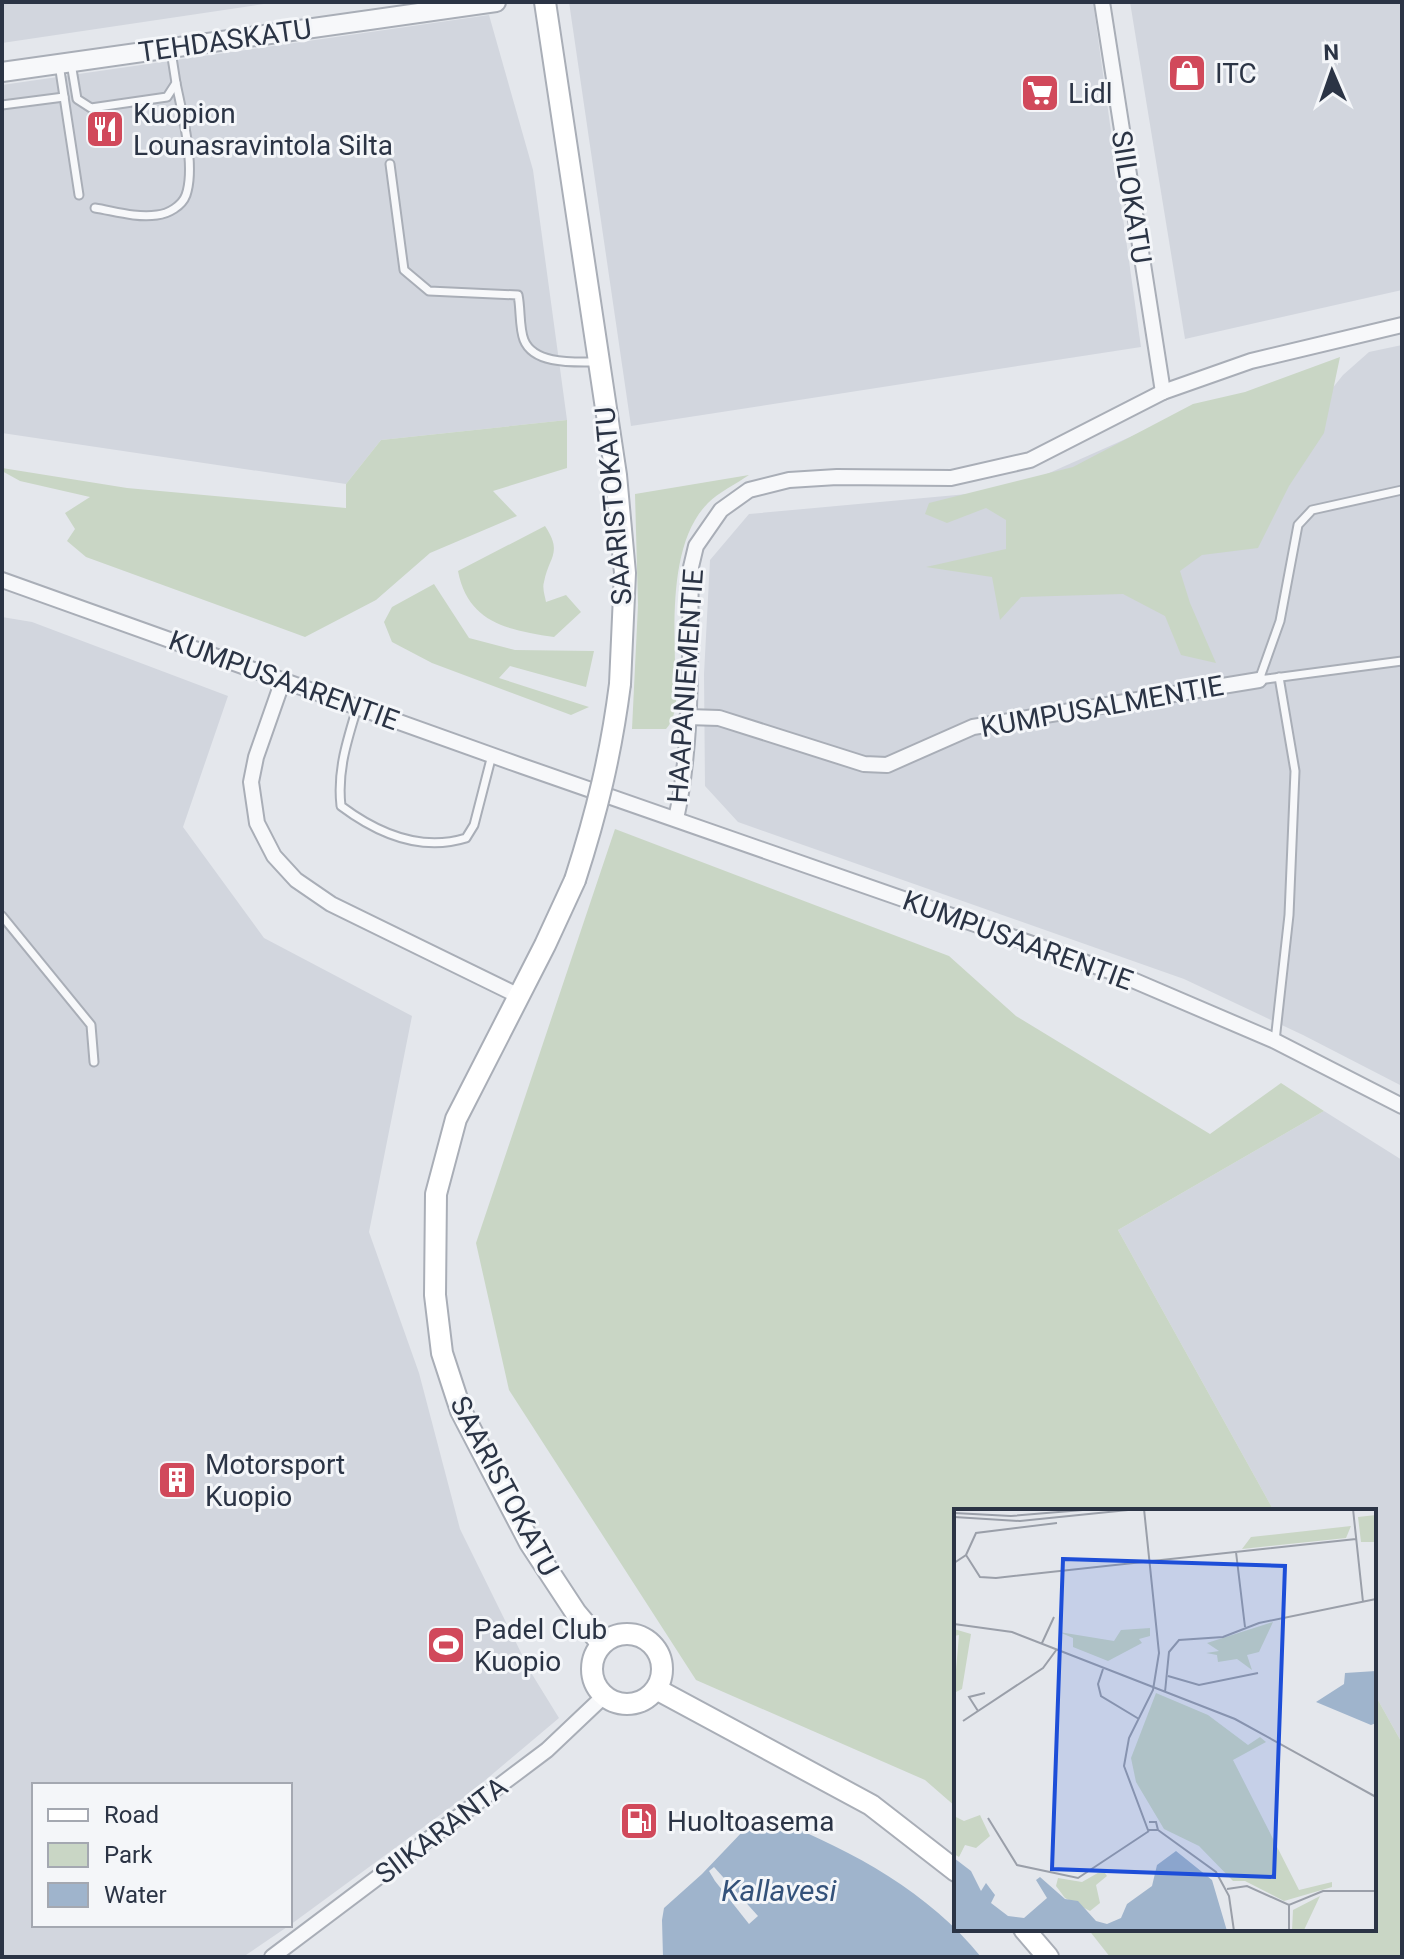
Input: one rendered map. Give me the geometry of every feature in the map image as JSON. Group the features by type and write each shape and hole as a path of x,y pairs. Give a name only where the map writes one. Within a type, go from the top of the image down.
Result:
{"main road":[{"name":"SAARISTOKATU","path":"545,2 616,475 625,573 620,684 612,746 598,809 575,880 456,1119 436,1194 435,1295 442,1353 461,1411 530,1543 576,1613 602,1644"},
{"path":"621,1634 645,1639 656,1650 660,1660 662,1674 658,1690 642,1701 632,1703 614,1702 604,1696 595,1684 593,1672 594,1657 602,1644 621,1634"},
{"path":"658,1690 871,1805 954,1869"},
{"path":"1026,1931 1048,1957"}],"street":[{"name":"TEHDASKATU","path":"2,72 496,2"},
{"name":"SIILOKATU","path":"1102,2 1163,392"},
{"name":"HAAPANIEMENTIE","path":"676,819 683,789 691,567 696,546 721,510 749,490 789,480 837,477 951,478 1030,460 1163,392 1251,361 1402,325"},
{"name":"KUMPUSAARENTIE","path":"2,580 1121,975 1275,1041 1402,1106"},
{"path":"283,680 256,757 251,782 257,823 274,856 296,880 331,904 519,996"},
{"name":"KUMPUSALMENTIE","path":"687,717 719,718 864,764 887,765 973,727 1259,680"},
{"name":"SIIKARANTA","path":"272,1957 547,1750 604,1696"}],"lane":[{"path":"95,208 144,216 161,215 175,208 186,196 189,171 184,124 170,47"},
{"path":"65,61 77,99 91,108 167,97 176,83"},
{"path":"65,61 64,97 79,195"},
{"path":"2,105 64,97"},
{"path":"390,164 404,270 429,291 518,295 524,341 532,350 543,357 599,362"},
{"name":"KUMPUSALMENTIE","path":"1259,680 1280,621 1298,525 1312,510 1402,490"},
{"path":"1259,680 1402,661"},
{"path":"1275,1041 1289,915 1295,771 1279,677"},
{"path":"358,706 340,770 341,806 359,820 387,833 417,842 446,844 466,838 474,825 492,755"},
{"path":"2,916 91,1025 94,1062"}],"shaded area":[{"path":"2,2 277,2 2,43"},
{"path":"569,2 1093,2 1141,347 631,426"},
{"path":"1130,2 1402,2 1402,290 1185,339"},
{"path":"489,15 533,170 567,420 381,440 346,484 2,433 2,85"},
{"path":"1402,345 1402,1086 1184,979 738,822 705,786 704,674 710,560 749,514 1011,490 1175,417 1311,415 1343,375 1369,352"},
{"path":"2,617 32,622 228,696 183,827 264,938 412,1016 369,1232 419,1373 460,1529 530,1671 559,1718 470,1793 292,1924 292,1783 32,1783 32,1927 287,1927 243,1957 2,1957"},
{"path":"1324,1111 1402,1160 1402,1743 1376,1697 1376,1509 1273,1509 1118,1230"}],"green space":[{"path":"1340,357 1324,433 1289,486 1258,548 1202,555 1180,571 1216,663 1181,655 1165,616 1123,594 1021,597 1000,620 992,577 926,567 1006,549 1006,520 986,508 947,523 925,514 929,503 1073,467 1193,404 1245,392"},
{"path":"567,420 567,468 493,491 517,516 430,553 376,600 305,637 86,557 67,541 75,529 65,513 90,497 20,481 2,471 2,468 127,488 346,508 346,484 381,440"},
{"path":"749,475 708,503 687,537 677,579 676,698 670,723 666,729 632,729 638,605 635,494"},
{"path":"545,526 554,549 543,584 546,602 566,595 581,612 554,637 521,631 492,621 471,602 458,571"},
{"path":"434,584 469,638 515,650 594,651 586,687 510,666 499,678 589,707 571,715 432,663 392,642 384,622 392,607"},
{"path":"615,829 949,956 1016,1016 1210,1134 1281,1083 1324,1111 1118,1230 1273,1509 954,1509 954,1805 925,1780 696,1680 509,1390 476,1243"},
{"path":"1376,1697 1402,1743 1402,1957 1110,1957 1090,1931 1376,1931"}],"water":[{"name":"Kallavesi","path":"778,1821 862,1860 938,1913 981,1957 663,1957 664,1908 745,1829"}],"pier":[{"path":"714,1867 758,1916 749,1924 715,1881 709,1871"}],"place":[{"name":"ITC","path":"1187,73"},
{"name":"Lidl","path":"1040,93"},
{"name":"Kuopion Lounasravintola Silta","path":"105,129"},
{"name":"Motorsport Kuopio","path":"177,1480"},
{"name":"Padel Club Kuopio","path":"446,1645"},
{"name":"Huoltoasema","path":"639,1821"}]}
